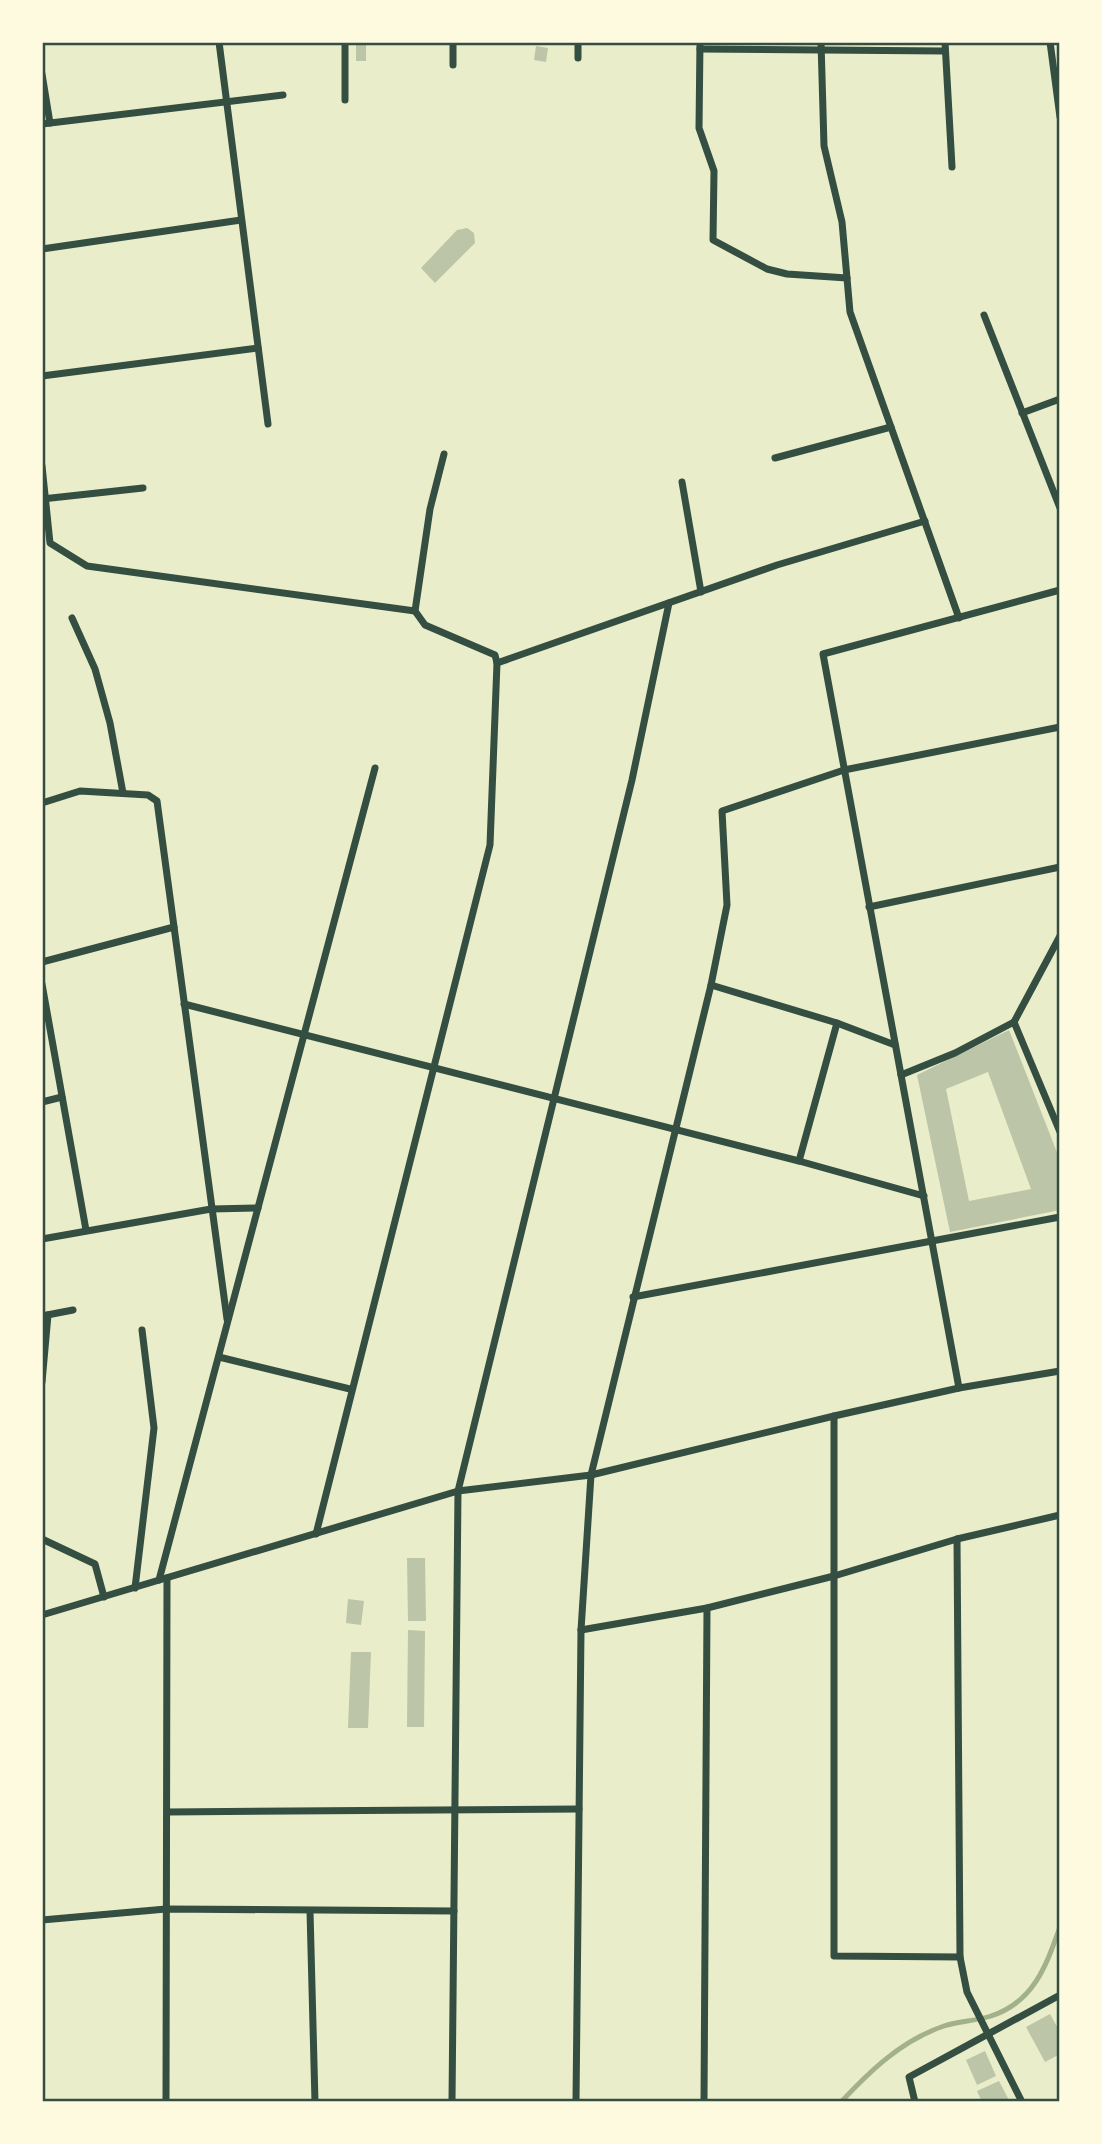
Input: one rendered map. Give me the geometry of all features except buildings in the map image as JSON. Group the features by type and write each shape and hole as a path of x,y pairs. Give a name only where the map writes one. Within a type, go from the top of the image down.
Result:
{"street":[{"path":"219,42 268,424"},
{"path":"345,42 345,100"},
{"path":"453,42 453,65"},
{"path":"578,42 578,58"},
{"path":"945,42 952,167"},
{"path":"1050,42 1060,117"},
{"path":"847,278 787,274 767,269 713,240 714,172 699,128 700,46 821,46 944,51"},
{"path":"821,46 824,146 842,222 850,312 959,618"},
{"path":"42,75 46,123 283,95"},
{"path":"42,248 242,220"},
{"path":"984,315 1060,508"},
{"path":"42,376 258,348"},
{"path":"1022,413 1060,400"},
{"path":"775,458 891,427"},
{"path":"316,1534 490,845 497,663 495,655 425,625 415,611 430,509 444,454"},
{"path":"42,466 50,543 87,566 415,611"},
{"path":"682,482 701,592"},
{"path":"44,499 143,488"},
{"path":"497,663 777,565 925,521"},
{"path":"959,1388 823,654 1060,590"},
{"path":"452,2102 458,1491 632,780 668,603"},
{"path":"72,618 95,669 110,723 123,793"},
{"path":"576,2102 581,1630 591,1475 711,985 727,905 722,811 844,770 1060,727"},
{"path":"166,2102 168,1812 163,1579 374,768"},
{"path":"42,803 80,791 148,794 157,800 228,1323"},
{"path":"869,907 1060,867"},
{"path":"42,962 174,927"},
{"path":"901,1075 955,1053 1014,1022 1060,936"},
{"path":"42,984 86,1230"},
{"path":"711,985 837,1023 895,1045"},
{"path":"184,1004 799,1161 924,1196"},
{"path":"1014,1022 1060,1132"},
{"path":"799,1161 837,1023"},
{"path":"42,1102 62,1097"},
{"path":"42,1239 211,1209 258,1208"},
{"path":"633,1297 934,1243 1060,1217"},
{"path":"42,1382 45,1315 73,1310"},
{"path":"135,1588 155,1428 142,1329"},
{"path":"219,1357 351,1389"},
{"path":"42,1615 458,1491 591,1475 959,1388 1060,1371"},
{"path":"834,1416 834,1956 960,1957"},
{"path":"581,1630 707,1608 834,1576 957,1539 1060,1515"},
{"path":"42,1539 96,1564 104,1597"},
{"path":"957,1539 960,1957 967,1992 1023,2102"},
{"path":"704,2102 707,1608"},
{"path":"168,1812 579,1809"},
{"path":"42,1920 166,1909 454,1911"},
{"path":"310,1911 315,2102"},
{"path":"915,2102 909,2077 987,2032 1060,1995"}],"waterway":[{"path":"841,2102 875,2068 914,2039 944,2026 991,2016 1018,2002 1043,1969 1060,1927"}]}
